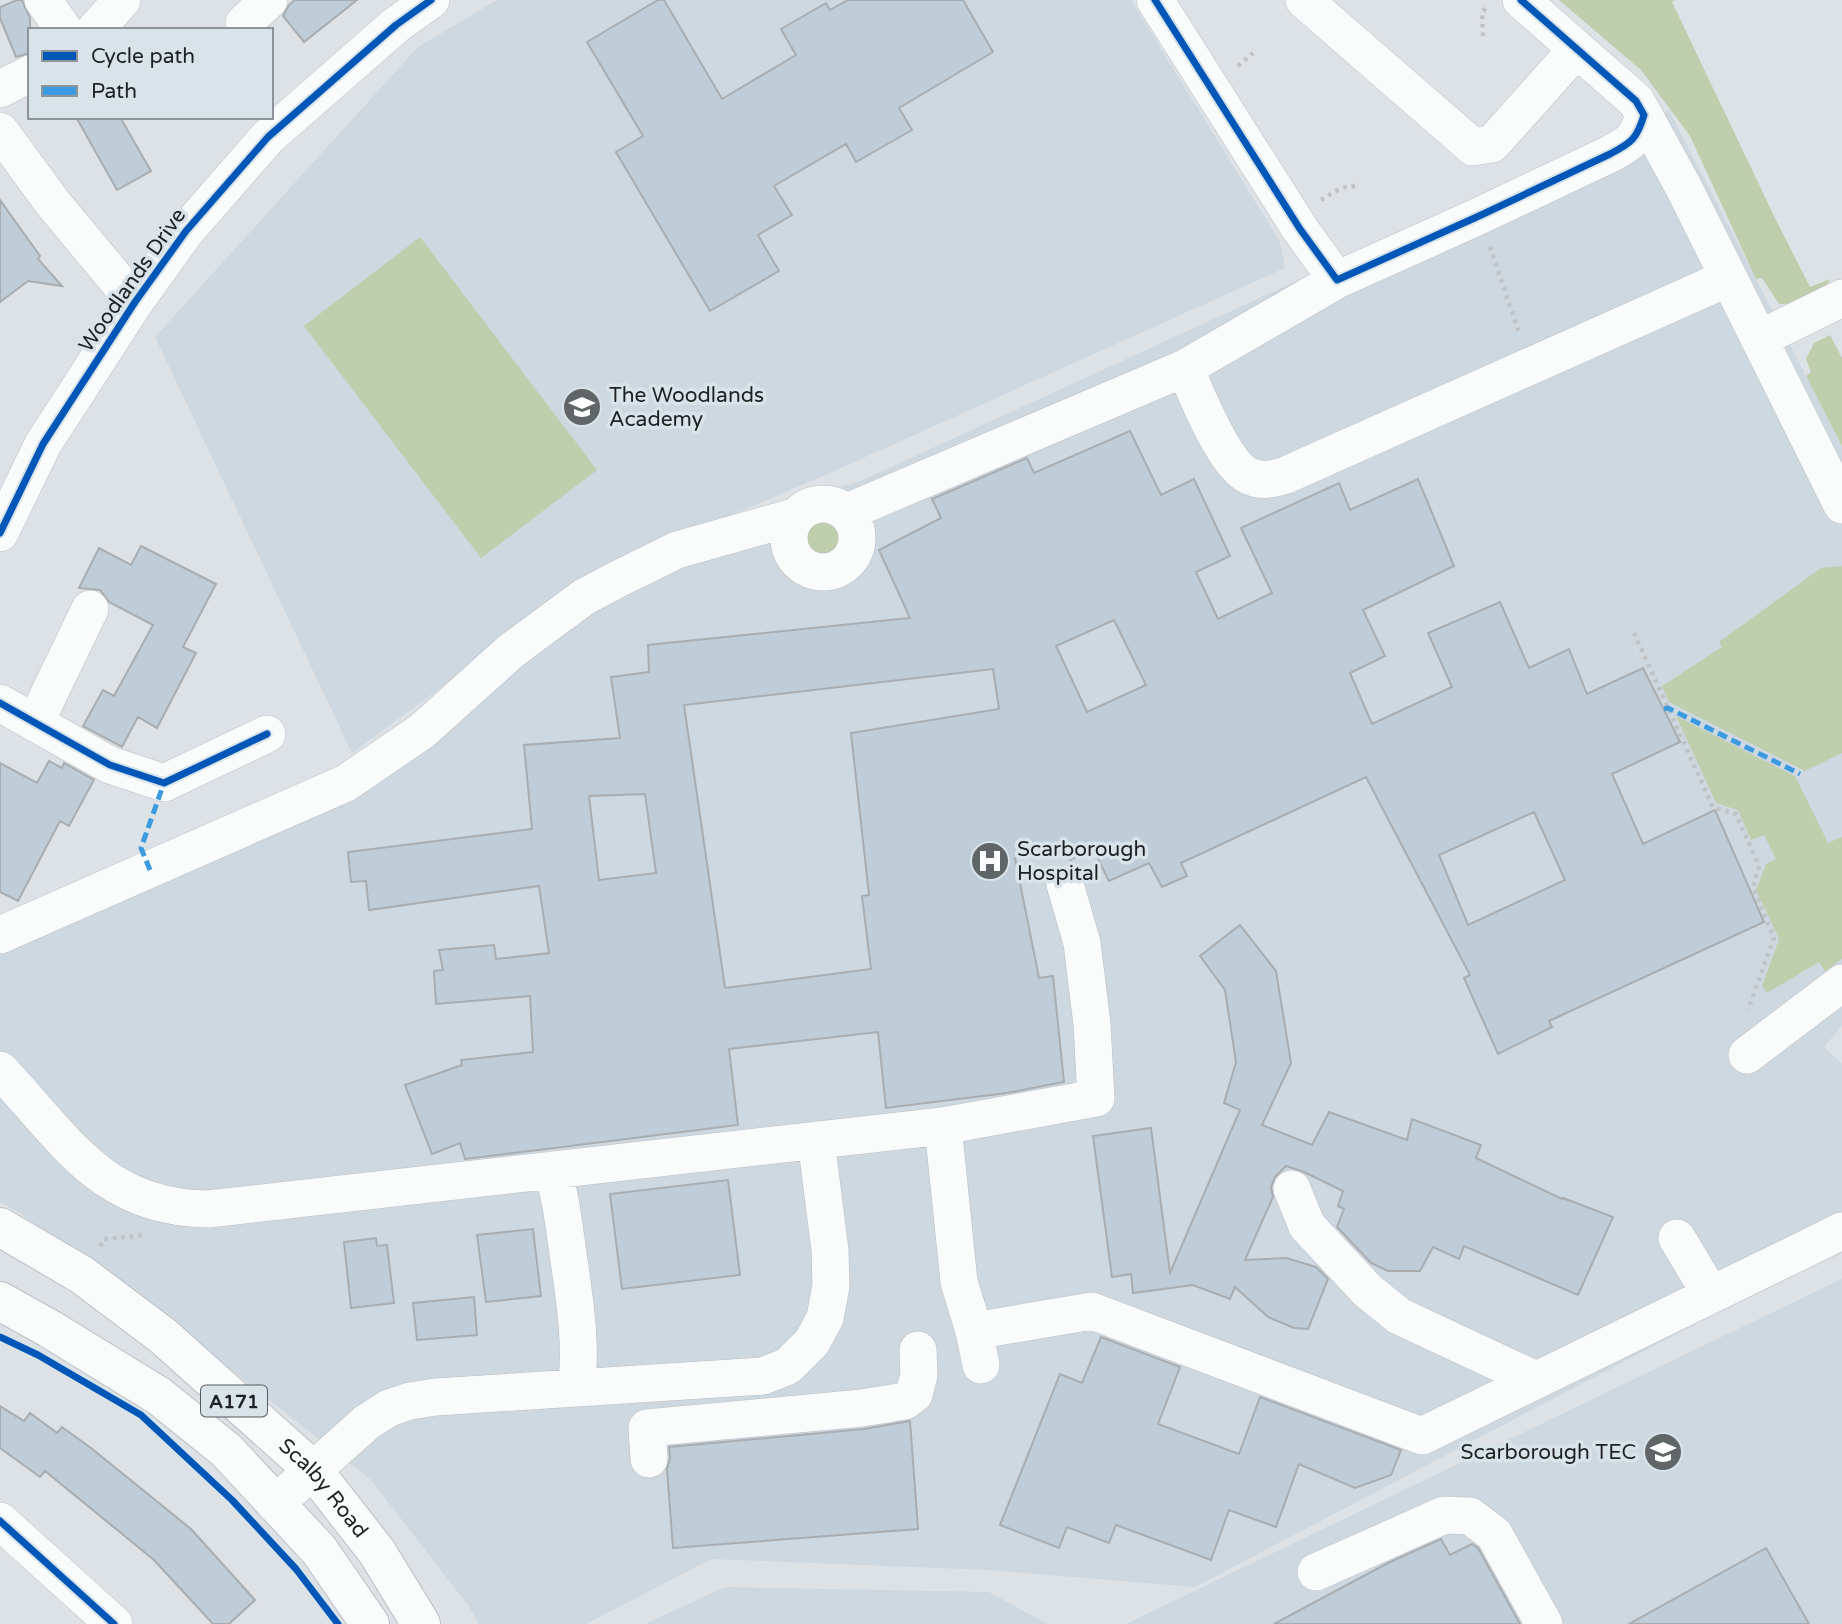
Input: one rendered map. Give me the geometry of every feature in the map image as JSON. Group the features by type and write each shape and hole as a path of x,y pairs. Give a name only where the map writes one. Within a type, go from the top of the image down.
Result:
{"highway":[{"name":"Scalby Road","path":"0,1227 82,1275 163,1336 313,1470 377,1552 421,1624"},
{"name":"Scalby Road","path":"0,1301 159,1396 226,1450 319,1550 370,1624"}],"street":[{"path":"43,0 63,28"},
{"path":"97,28 122,0"},
{"name":"Woodlands Drive","path":"0,533 43,444 135,302 186,231 268,136 396,25 431,0"},
{"path":"1155,0 1300,229 1337,280"},
{"path":"1304,0 1473,147 1492,144 1577,49"},
{"path":"1521,0 1636,101 1685,190 1842,505"},
{"path":"0,89 28,75"},
{"path":"847,512 1185,368 1337,280 1629,144 1639,133 1644,115"},
{"path":"0,133 52,202 135,302"},
{"path":"1185,368 1226,453 1247,475 1269,480 1286,475 1728,278"},
{"path":"1759,339 1842,298"},
{"path":"825,503 847,512 852,518 858,538 854,555 839,569 827,572 815,572 801,565 791,551 788,539 797,516 809,506 825,503"},
{"path":"0,935 346,783 422,731 512,651 584,597 620,578 677,550 797,516"},
{"path":"35,723 90,609"},
{"path":"0,703 110,765 164,783 267,734"},
{"path":"0,1070 65,1144 112,1184 132,1194 169,1206 208,1209 943,1126 1096,1098 1092,1024 1082,943 1065,884"},
{"path":"1747,1055 1842,983"},
{"path":"943,1126 959,1282 977,1348 1092,1311 1422,1436 1842,1231"},
{"path":"275,1504 367,1422 389,1408 410,1401 436,1397 763,1376 789,1366 812,1342 825,1318 831,1286 830,1250 816,1140"},
{"path":"552,1170 558,1188 572,1283 579,1369 576,1388"},
{"path":"1292,1189 1307,1227 1368,1291 1399,1316 1536,1380"},
{"path":"1677,1238 1712,1295"},
{"path":"649,1458 647,1428 862,1408 905,1401 914,1394 919,1376 918,1350"},
{"path":"1316,1572 1444,1515 1470,1516 1493,1534 1544,1624"},
{"path":"0,1521 114,1624"}],"path":[{"path":"1483,36 1482,12 1493,0"},
{"path":"1479,216 1530,365"},
{"path":"1634,633 1713,807 1737,814 1759,866 1753,887 1774,937 1747,1012"}],"shaded area":[{"name":"The Woodlands Academy","path":"497,0 1131,0 1280,242 1285,268 823,476 598,572 352,753 155,337 418,47"},
{"name":"Scarborough Hospital","path":"1669,110 1842,446 1842,1026 1824,1047 1842,1064 1842,1247 1195,1587 989,1570 711,1559 586,1624 479,1624 468,1605 371,1480 216,1358 21,1214 0,1202 0,921 364,758 723,524 863,480"},
{"name":"Scarborough TEC","path":"1842,1279 1842,1624 1126,1624"},
{"path":"725,1587 989,1592 1047,1624 645,1624"}],"green space":[{"path":"1559,0 1675,0 1672,2 1810,287 1830,279 1826,287 1791,304 1779,304 1762,278 1756,279 1690,136 1641,70"},
{"path":"420,237 597,470 481,558 304,326"},
{"path":"1830,335 1842,358 1842,446 1806,376 1811,372 1806,359 1814,343"},
{"path":"822,511 832,513 840,519 846,527 846,547 840,555 832,561 822,563 812,561 804,555 798,547 796,537 798,527 804,519 812,513"},
{"path":"1842,566 1842,753 1805,771 1669,702 1662,686 1722,647 1719,642 1821,568"},
{"path":"1676,716 1795,776 1828,843 1842,837 1842,959 1825,971 1819,962 1767,993 1762,986 1779,939 1756,890 1766,864 1776,859 1764,835 1751,840 1738,810 1716,803"}],"building":[{"path":"22,0 30,18 28,54 16,57 0,18 0,7"},
{"path":"295,0 357,0 304,42 283,16"},
{"path":"658,0 664,0 722,99 796,55 781,29 826,3 830,10 848,0 963,0 993,52 899,108 912,130 856,162 846,144 774,186 792,215 758,235 779,271 710,311 616,152 643,136 587,42"},
{"path":"77,119 121,119 151,171 117,190"},
{"path":"0,200 40,256 38,259 62,286 28,281 0,302"},
{"path":"1130,431 1161,495 1194,479 1230,556 1196,572 1218,619 1272,593 1241,528 1339,483 1350,510 1418,479 1454,566 1363,610 1385,656 1350,673 1372,724 1452,687 1428,633 1500,602 1529,668 1569,649 1587,694 1643,668 1680,742 1612,774 1643,844 1715,810 1764,922 1549,1021 1552,1027 1498,1054 1464,978 1470,975 1366,777 1181,863 1187,876 1162,887 1149,863 1109,881 1093,849 1070,860 1062,843 1015,858 1039,978 1053,976 1064,1082 1007,1093 886,1108 878,1032 729,1049 738,1125 465,1159 460,1143 432,1154 405,1085 462,1065 461,1060 533,1052 530,996 436,1004 434,971 443,970 439,950 494,945 496,959 549,953 539,886 369,910 366,881 351,882 348,852 532,829 524,745 620,738 611,677 649,672 648,645 910,618 879,550 941,518 932,499 1027,458 1034,473","holes":["1114,620 1146,685 1087,712 1056,646","993,669 999,709 851,733 869,895 862,896 871,969 725,988 684,705","645,794 656,873 599,880 589,796","1534,812 1565,880 1468,925 1439,855"]},
{"path":"141,546 216,584 183,647 196,653 157,728 138,717 122,747 83,726 103,690 114,696 153,625 109,602 100,590 79,588 99,548 131,565"},
{"path":"49,761 62,768 64,763 94,780 69,826 60,821 18,901 0,892 0,763 37,783"},
{"path":"1240,925 1276,971 1291,1063 1262,1125 1312,1145 1329,1112 1407,1140 1412,1119 1481,1145 1476,1158 1562,1199 1613,1217 1578,1295 1464,1246 1459,1259 1433,1247 1420,1271 1388,1271 1371,1263 1337,1227 1344,1209 1338,1206 1343,1191 1286,1166 1275,1177 1271,1187 1273,1197 1245,1260 1286,1258 1316,1267 1328,1279 1308,1329 1294,1328 1268,1317 1235,1287 1230,1299 1193,1285 1133,1293 1131,1274 1112,1277 1093,1136 1151,1128 1170,1273 1240,1110 1224,1103 1236,1062 1225,990 1200,956"},
{"path":"728,1180 740,1275 622,1289 610,1194"},
{"path":"533,1229 541,1296 486,1302 477,1235"},
{"path":"376,1238 377,1246 387,1245 394,1303 351,1308 344,1242"},
{"path":"474,1297 477,1335 417,1340 413,1303"},
{"path":"1101,1337 1180,1367 1158,1424 1239,1454 1260,1397 1401,1450 1391,1475 1355,1488 1299,1464 1276,1527 1229,1510 1211,1560 1116,1525 1109,1543 1067,1527 1059,1548 1000,1525 1060,1374 1082,1383"},
{"path":"0,1406 24,1421 30,1413 57,1433 62,1427 91,1448 191,1529 255,1600 229,1624 213,1624 154,1560 45,1471 40,1477 0,1448"},
{"path":"910,1421 918,1529 673,1548 667,1469 669,1447 864,1429"},
{"path":"1441,1539 1450,1555 1472,1544 1478,1548 1520,1624 1274,1624 1388,1563"},
{"path":"1766,1548 1809,1624 1629,1624"}],"marked path":[{"path":"1664,709 1668,708 1800,774"},
{"path":"150,870 141,848 164,783"}],"cycle path":[{"path":"0,533 43,444 135,302 186,231 268,137 396,25 431,0"},
{"path":"1155,0 1300,229 1337,280 1610,154 1636,135 1644,115 1636,101 1521,0"},
{"path":"0,703 110,765 164,783 267,734"},
{"path":"0,1337 38,1355 141,1415 232,1500 296,1569 338,1624"},
{"path":"0,1521 114,1624"}],"place":[{"name":"The Woodlands Academy","path":"582,407"},
{"name":"Scarborough Hospital","path":"990,861"},
{"name":"Scarborough TEC","path":"1663,1452"}]}
